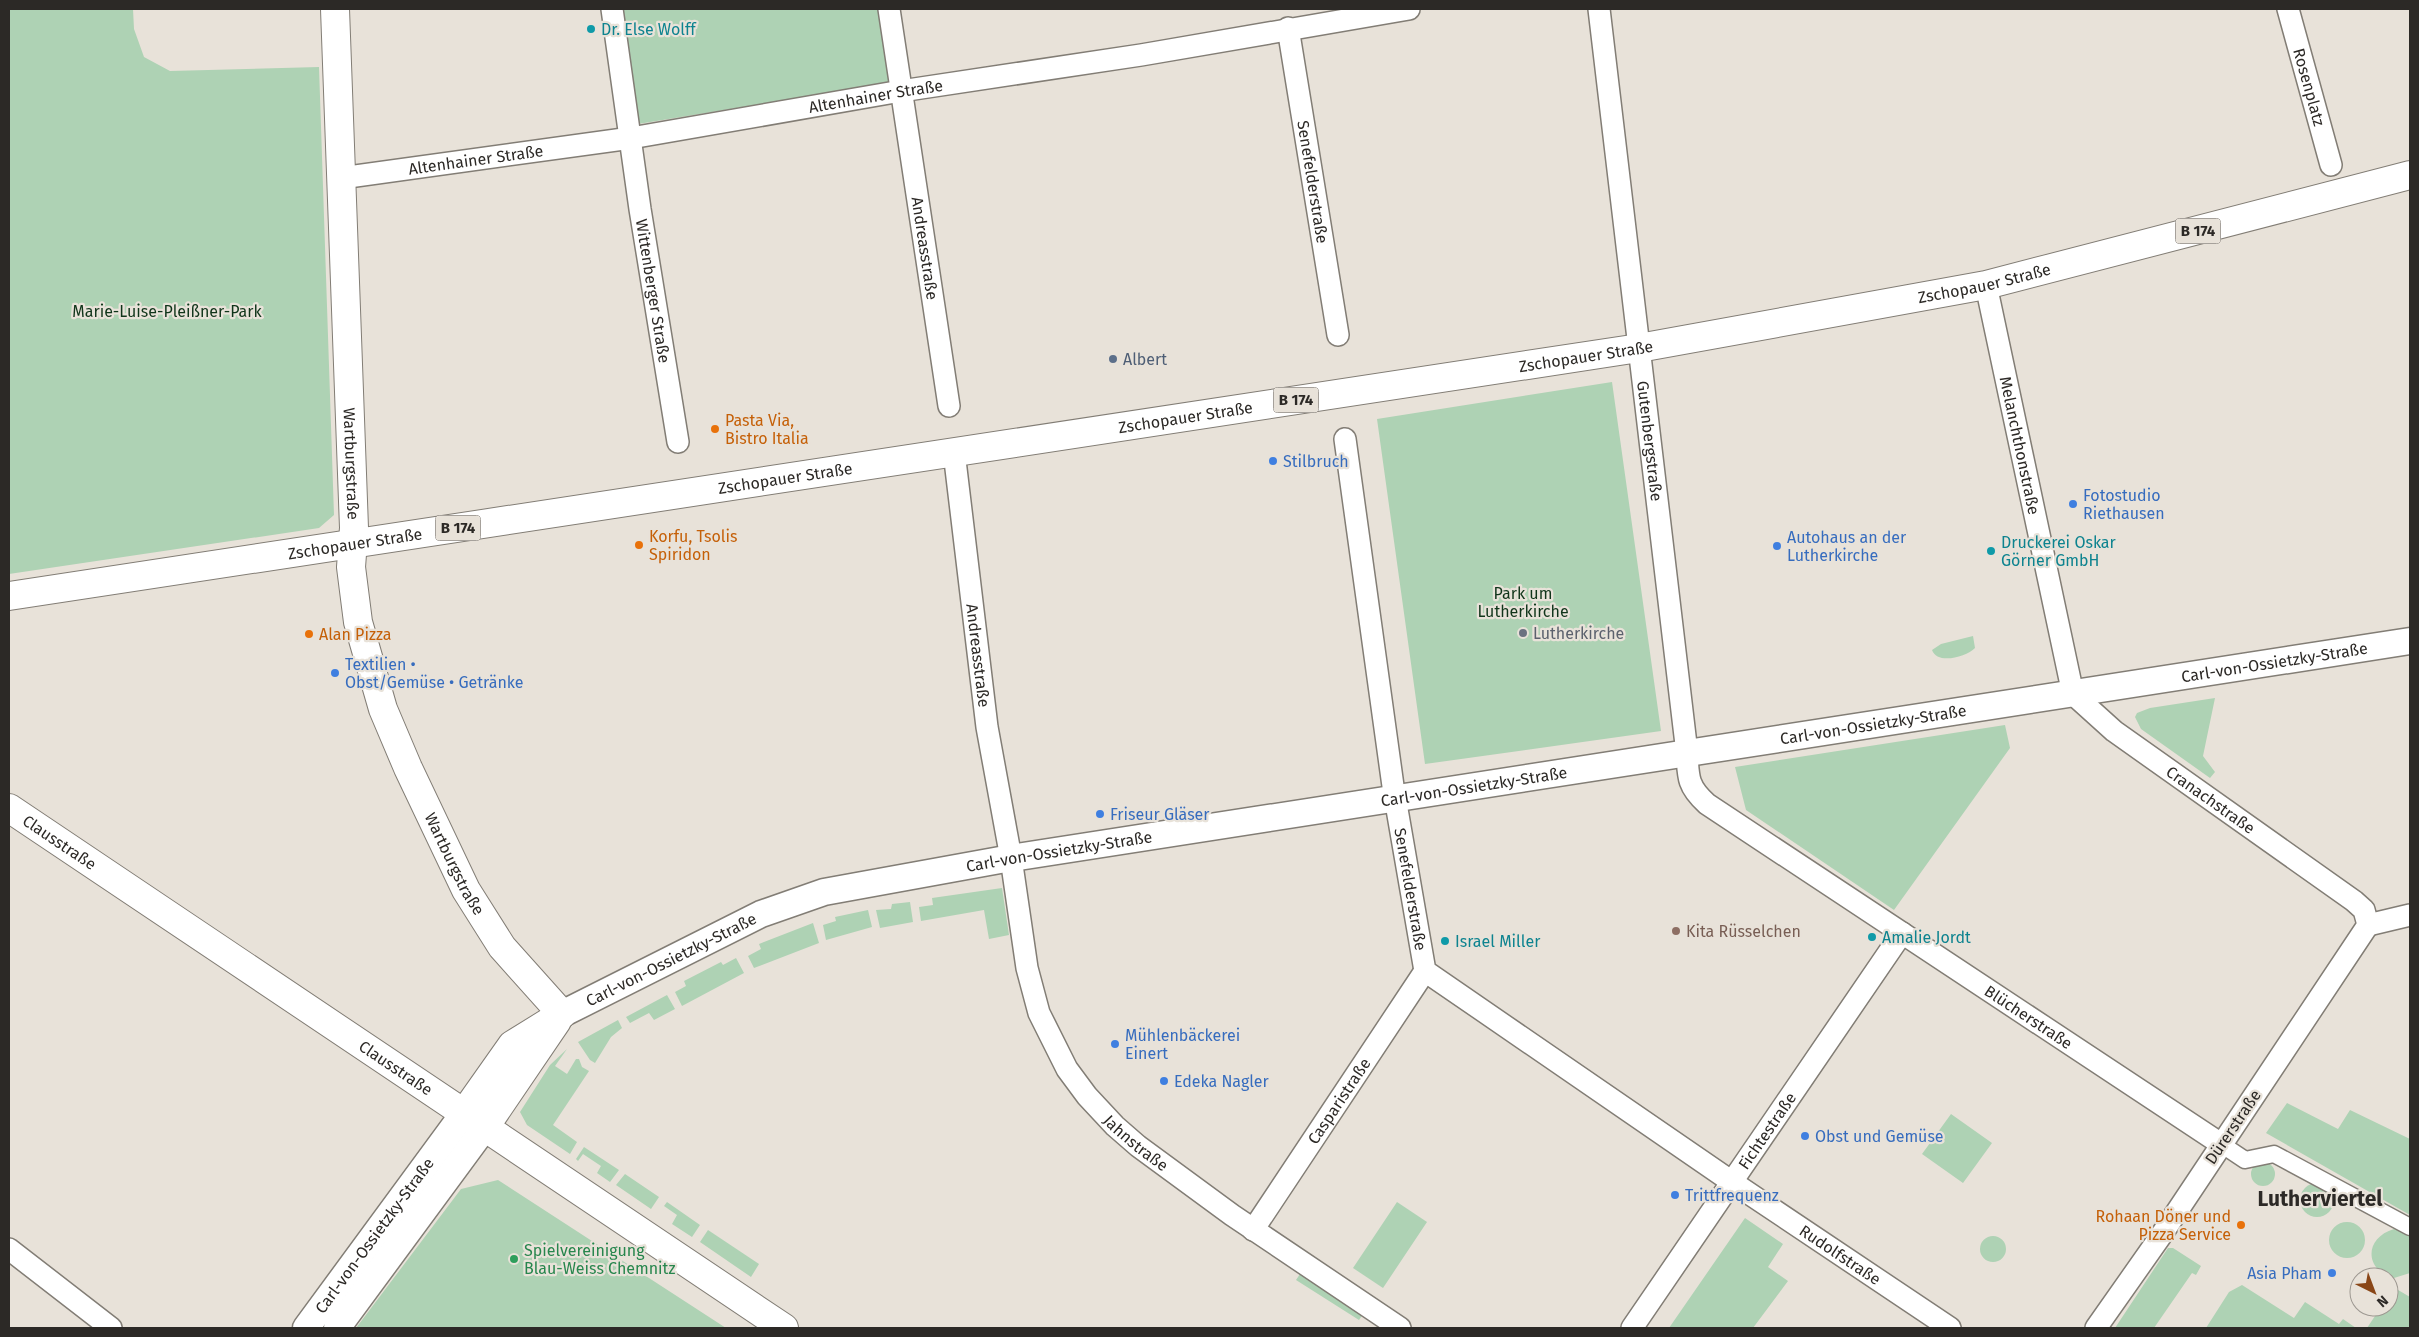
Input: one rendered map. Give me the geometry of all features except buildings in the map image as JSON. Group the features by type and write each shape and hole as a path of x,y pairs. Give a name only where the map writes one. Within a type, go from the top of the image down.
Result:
{"main road":[{"name":"Wartburgstraße","path":"335,9 342,178 352,544 351,567 358,622 383,709 433,825 466,890 502,947 562,1014"},
{"name":"Zschopauer Straße","path":"9,596 1639,348 1986,285 2410,175"},
{"name":"Clausstraße","path":"9,808 784,1328"},
{"name":"Carl-von-Ossietzky-Straße","path":"474,1120 562,1014"}],"street":[{"name":"Wittenberger Straße","path":"612,9 641,219 678,442"},
{"name":"Andreasstraße","path":"888,9 949,406"},
{"name":"Altenhainer Straße","path":"342,178 631,138 901,91 1141,55 1288,28 1409,9"},
{"name":"Gutenbergstraße","path":"1599,9 1687,753"},
{"name":"Rosenplatz","path":"2288,9 2331,165"},
{"name":"Senefelderstraße","path":"1288,28 1338,335"},
{"name":"Melanchthonstraße","path":"1986,285 2073,694"},
{"name":"Senefelderstraße","path":"1345,438 1396,798 1425,971 1732,1182"},
{"name":"Andreasstraße","path":"954,452 987,727 1011,858"},
{"name":"Carl-von-Ossietzky-Straße","path":"562,1014 761,914 824,892 1011,858 2410,642"},
{"name":"Cranachstraße","path":"2073,694 2114,730 2354,901 2364,910 2368,925"},
{"name":"Blücherstraße","path":"1687,753 1688,778 1695,794 1707,804 2245,1160 2274,1154 2410,1227"},
{"name":"Jahnstraße","path":"1011,858 1027,968 1039,1012 1067,1069 1087,1096 1115,1126 1253,1230 1400,1328"},
{"path":"2368,925 2410,915"},
{"name":"Dürerstraße","path":"2096,1328 2160,1237 2368,925"},
{"name":"Fichtestraße","path":"1632,1328 1902,933"},
{"name":"Casparistraße","path":"1253,1230 1425,971"},
{"name":"Carl-von-Ossietzky-Straße","path":"306,1328 474,1120"},
{"name":"Carl-von-Ossietzky-Straße","path":"337,1328 474,1120"},
{"name":"Rudolfstraße","path":"1732,1182 1950,1328"},
{"path":"9,1249 111,1328"}],"green space":[{"name":"Marie-Luise-Pleißner-Park","path":"9,9 133,9 134,29 144,57 170,71 319,67 334,515 319,528 9,574"},
{"path":"620,9 878,9 890,83 638,124"},
{"name":"Park um Lutherkirche","path":"1612,382 1661,731 1425,764 1377,419"},
{"path":"1973,636 1975,648 1959,657 1940,657 1935,655 1932,650 1941,644"},
{"path":"2215,698 2203,756 2215,772 2210,778 2141,729 2135,717 2137,713 2150,708"},
{"path":"2005,725 2010,748 1894,910 1746,810 1735,767"},
{"path":"1002,888 1009,935 989,939 984,910 921,921 919,907 933,905 932,898"},
{"path":"910,902 913,922 880,928 876,910 891,909 892,904"},
{"path":"868,910 872,927 826,940 823,925 836,921 835,917"},
{"path":"813,923 819,943 754,968 748,956 761,949 759,944"},
{"path":"736,958 744,973 682,1006 675,992 686,986 684,981 721,962 723,965"},
{"path":"667,995 675,1009 654,1020 649,1013 630,1023 626,1017"},
{"path":"618,1020 622,1028 611,1037 595,1063 590,1060 578,1042"},
{"path":"567,1049 555,1066 567,1074 576,1059 579,1059 582,1067 589,1071 553,1125 577,1142 570,1154 527,1125 520,1112 550,1065"},
{"path":"2287,1103 2338,1129 2350,1110 2410,1139 2410,1215 2266,1133"},
{"path":"1951,1114 1992,1143 1963,1183 1922,1154"},
{"path":"584,1147 619,1170 610,1182 597,1173 601,1166 583,1154 578,1161 576,1159"},
{"path":"2263,1162 2268,1163 2274,1169 2274,1179 2268,1185 2263,1186 2258,1185 2252,1179 2251,1174 2252,1169 2258,1163"},
{"path":"625,1174 659,1197 651,1209 616,1185"},
{"name":"Spielvereinigung Blau-Weiss Chemnitz","path":"498,1180 726,1328 356,1328 461,1189"},
{"path":"2317,1183 2329,1188 2334,1200 2329,1212 2317,1217 2305,1212 2300,1200 2305,1188"},
{"path":"667,1202 700,1225 692,1237 672,1224 677,1215 664,1206"},
{"path":"1397,1202 1427,1222 1383,1288 1353,1268"},
{"path":"1745,1218 1783,1244 1768,1267 1788,1281 1753,1328 1669,1328"},
{"path":"2347,1222 2354,1223 2360,1227 2364,1233 2364,1247 2360,1253 2354,1257 2347,1258 2340,1257 2334,1253 2330,1247 2329,1240 2330,1233 2334,1227 2340,1223"},
{"path":"2394,1229 2410,1234 2410,1273 2399,1276 2399,1267 2376,1267 2373,1261 2373,1246 2384,1233"},
{"path":"708,1230 759,1264 751,1277 700,1242"},
{"path":"1993,1236 2002,1240 2006,1249 2002,1258 1993,1262 1984,1258 1980,1249 1984,1240"},
{"path":"2168,1248 2173,1248 2201,1266 2196,1275 2192,1273 2154,1328 2115,1328"},
{"path":"1302,1271 1365,1311 1359,1320 1296,1280"},
{"path":"2242,1285 2294,1318 2305,1302 2339,1324 2343,1319 2356,1328 2206,1328 2229,1292"},
{"path":"2399,1291 2410,1297 2410,1328 2367,1328 2374,1317 2399,1317"}],"place":[{"name":"Dr. Else Wolff","path":"591,29"},
{"name":"Albert","path":"1113,359"},
{"name":"Pasta Via, Bistro Italia","path":"715,429"},
{"name":"Stilbruch","path":"1273,461"},
{"name":"Fotostudio Riethausen","path":"2073,504"},
{"name":"Korfu, Tsolis Spiridon","path":"639,545"},
{"name":"Autohaus an der Lutherkirche","path":"1777,546"},
{"name":"Druckerei Oskar Görner GmbH","path":"1991,551"},
{"name":"Lutherkirche","path":"1523,633"},
{"name":"Alan Pizza","path":"309,634"},
{"name":"Textilien • Obst/Gemüse • Getränke","path":"335,673"},
{"name":"Friseur Gläser","path":"1100,814"},
{"name":"Kita Rüsselchen","path":"1676,931"},
{"name":"Amalie Jordt","path":"1872,937"},
{"name":"Israel Miller","path":"1445,941"},
{"name":"Mühlenbäckerei Einert","path":"1115,1044"},
{"name":"Edeka Nagler","path":"1164,1081"},
{"name":"Obst und Gemüse","path":"1805,1136"},
{"name":"Trittfrequenz","path":"1675,1195"},
{"name":"Rohaan Döner und Pizza Service","path":"2241,1225"},
{"name":"Spielvereinigung Blau-Weiss Chemnitz","path":"514,1259"},
{"name":"Asia Pham","path":"2332,1273"}],"district":[{"name":"Lutherviertel","path":"2320,1199"}]}
